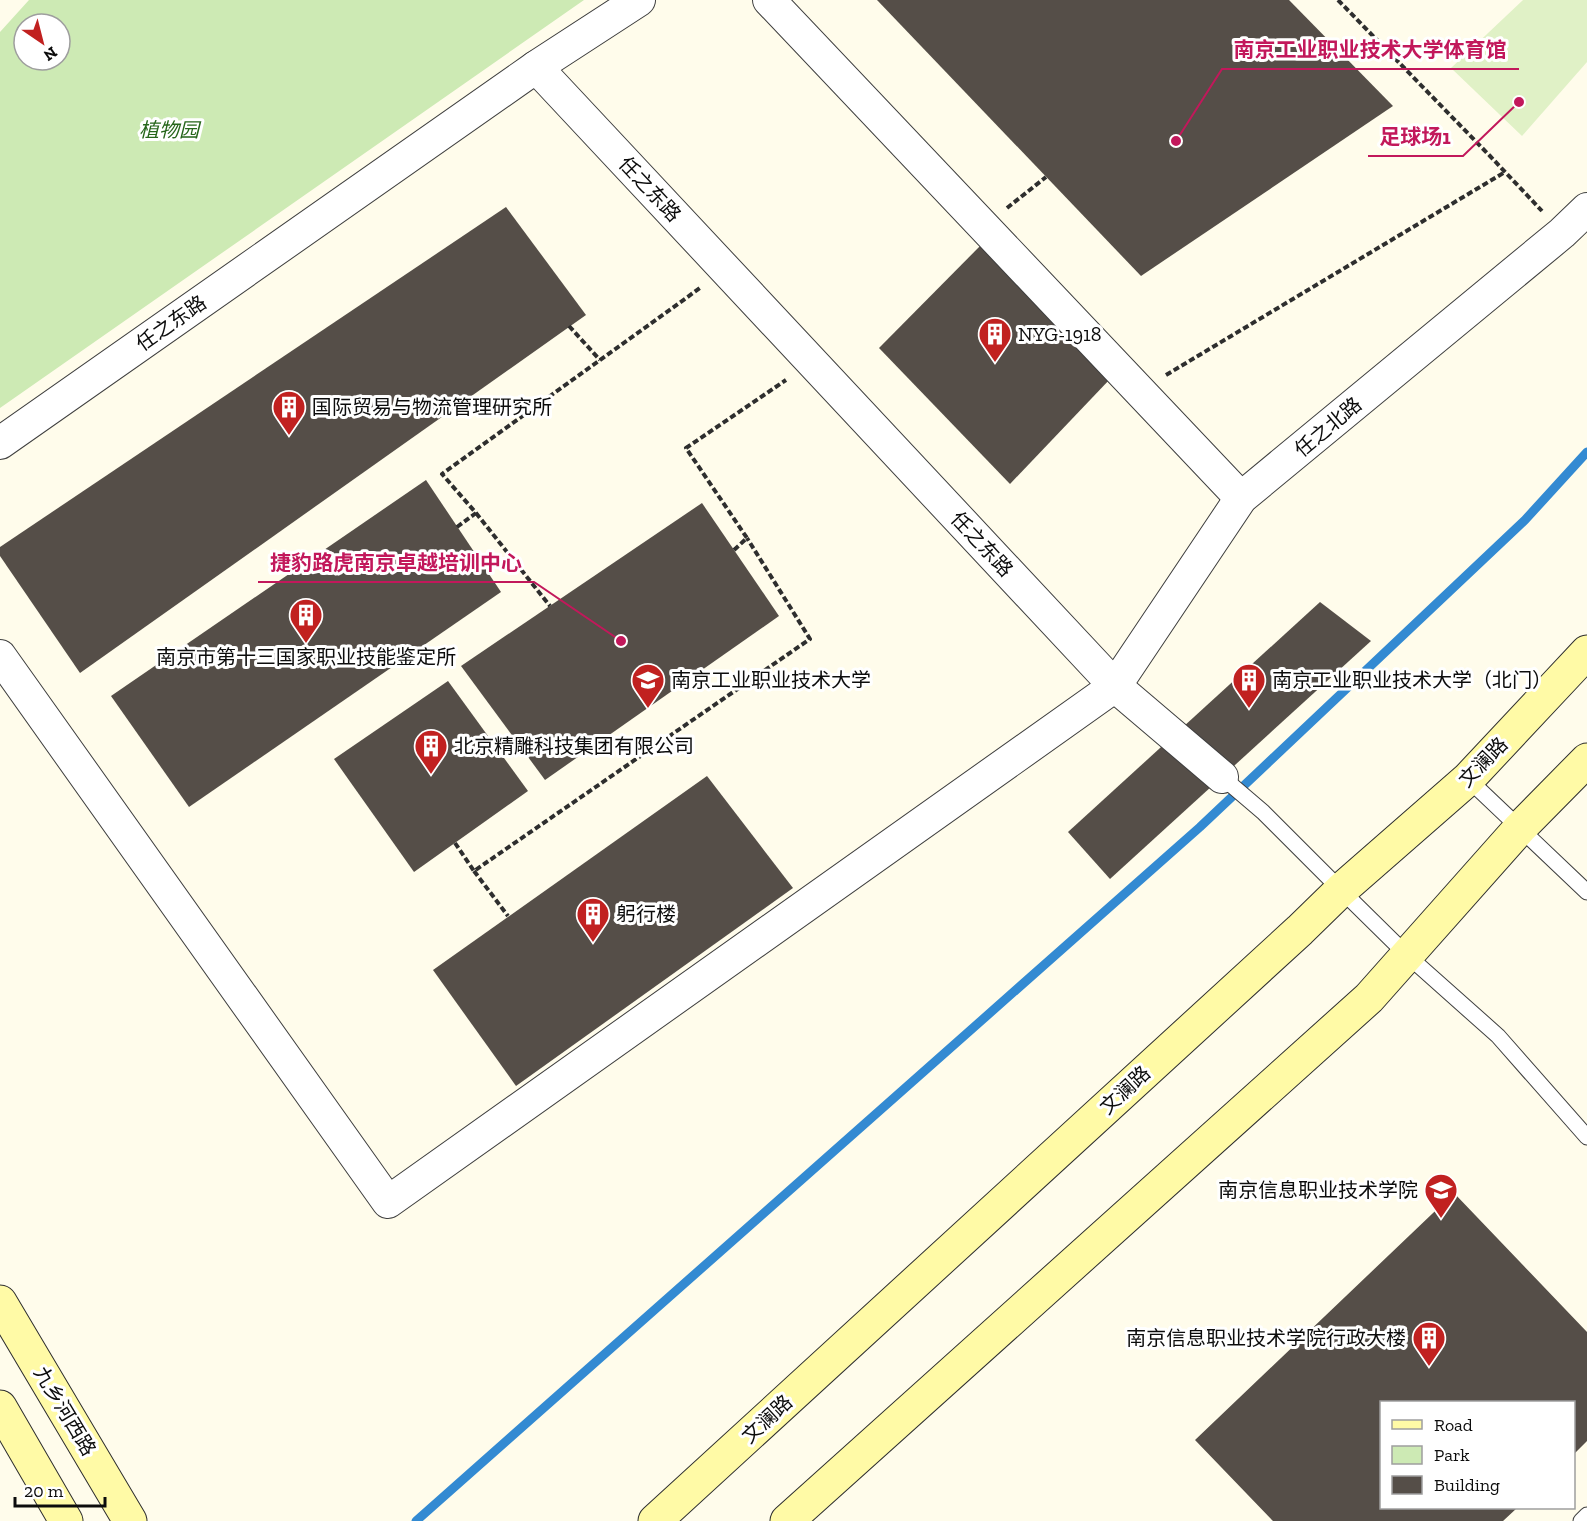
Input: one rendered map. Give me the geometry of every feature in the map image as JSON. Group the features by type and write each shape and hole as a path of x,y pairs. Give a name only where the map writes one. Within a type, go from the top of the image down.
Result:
{"main road":[{"name":"文澜路","path":"655,1521 1341,890 1468,779 1587,652"},
{"path":"787,1521 1360,1006 1520,828 1587,760"},
{"name":"九乡河西路","path":"0,1302 130,1521"},
{"path":"0,1407 66,1521"}],"street":[{"path":"769,0 1241,498"},
{"path":"536,67 635,1"},
{"name":"任之东路","path":"0,443 536,67 1115,686 1222,777"},
{"name":"任之北路","path":"1115,686 1241,498 1562,233 1587,209"},
{"path":"0,656 387,1202 1115,686"}],"lane":[{"path":"1222,777 1263,812 1407,955 1498,1036 1587,1137"},
{"path":"1468,779 1587,892"},
{"path":"1581,1521 1587,1515"}],"path":[{"path":"1338,0 1562,233"},
{"path":"1140,391 1505,172"},
{"path":"984,227 1046,177"},
{"path":"550,606 442,474 725,270"},
{"path":"569,326 600,360"},
{"path":"474,871 810,639 747,538 686,448 812,363"},
{"path":"457,526 476,513"},
{"path":"734,550 747,538"},
{"path":"455,843 508,916"}],"green space":[{"name":"植物园","path":"29,0 584,0 0,408 0,32 12,19 12,72 72,72 72,12 18,12"},
{"path":"1523,0 1587,0 1587,62 1522,136 1451,68"}],"building":[{"path":"877,0 1289,0 1393,106 1141,276"},
{"name":"国际贸易与物流管理研究所","path":"506,207 586,315 80,673 0,556 0,547"},
{"name":"NYG-1918","path":"984,242 1111,378 1010,484 879,348"},
{"name":"南京市第十三国家职业技能鉴定所","path":"426,480 501,592 189,807 111,696"},
{"path":"702,503 779,616 545,780 461,666"},
{"name":"南京工业职业技术大学（北门）","path":"1320,602 1371,641 1110,879 1068,832"},
{"name":"北京精雕科技集团有限公司","path":"448,681 528,791 414,872 334,759"},
{"name":"躬行楼","path":"707,776 793,888 516,1086 433,970"},
{"name":"南京信息职业技术学院行政大楼","path":"1454,1193 1587,1332 1587,1441 1575,1453 1575,1401 1380,1401 1380,1509 1516,1509 1503,1521 1273,1521 1195,1440"}],"waterway":[{"path":"416,1521 1200,827 1525,520 1587,452"}],"place":[{"name":"足球场1","path":"1519,102"},
{"name":"南京工业职业技术大学体育馆","path":"1176,141"},
{"name":"NYG-1918","path":"995,363"},
{"name":"国际贸易与物流管理研究所","path":"289,436"},
{"name":"捷豹路虎南京卓越培训中心","path":"621,641"},
{"name":"南京市第十三国家职业技能鉴定所","path":"306,644"},
{"name":"南京工业职业技术大学","path":"648,709"},
{"name":"南京工业职业技术大学（北门）","path":"1249,709"},
{"name":"北京精雕科技集团有限公司","path":"431,775"},
{"name":"躬行楼","path":"593,943"},
{"name":"南京信息职业技术学院","path":"1441,1219"},
{"name":"南京信息职业技术学院行政大楼","path":"1429,1367"}]}
